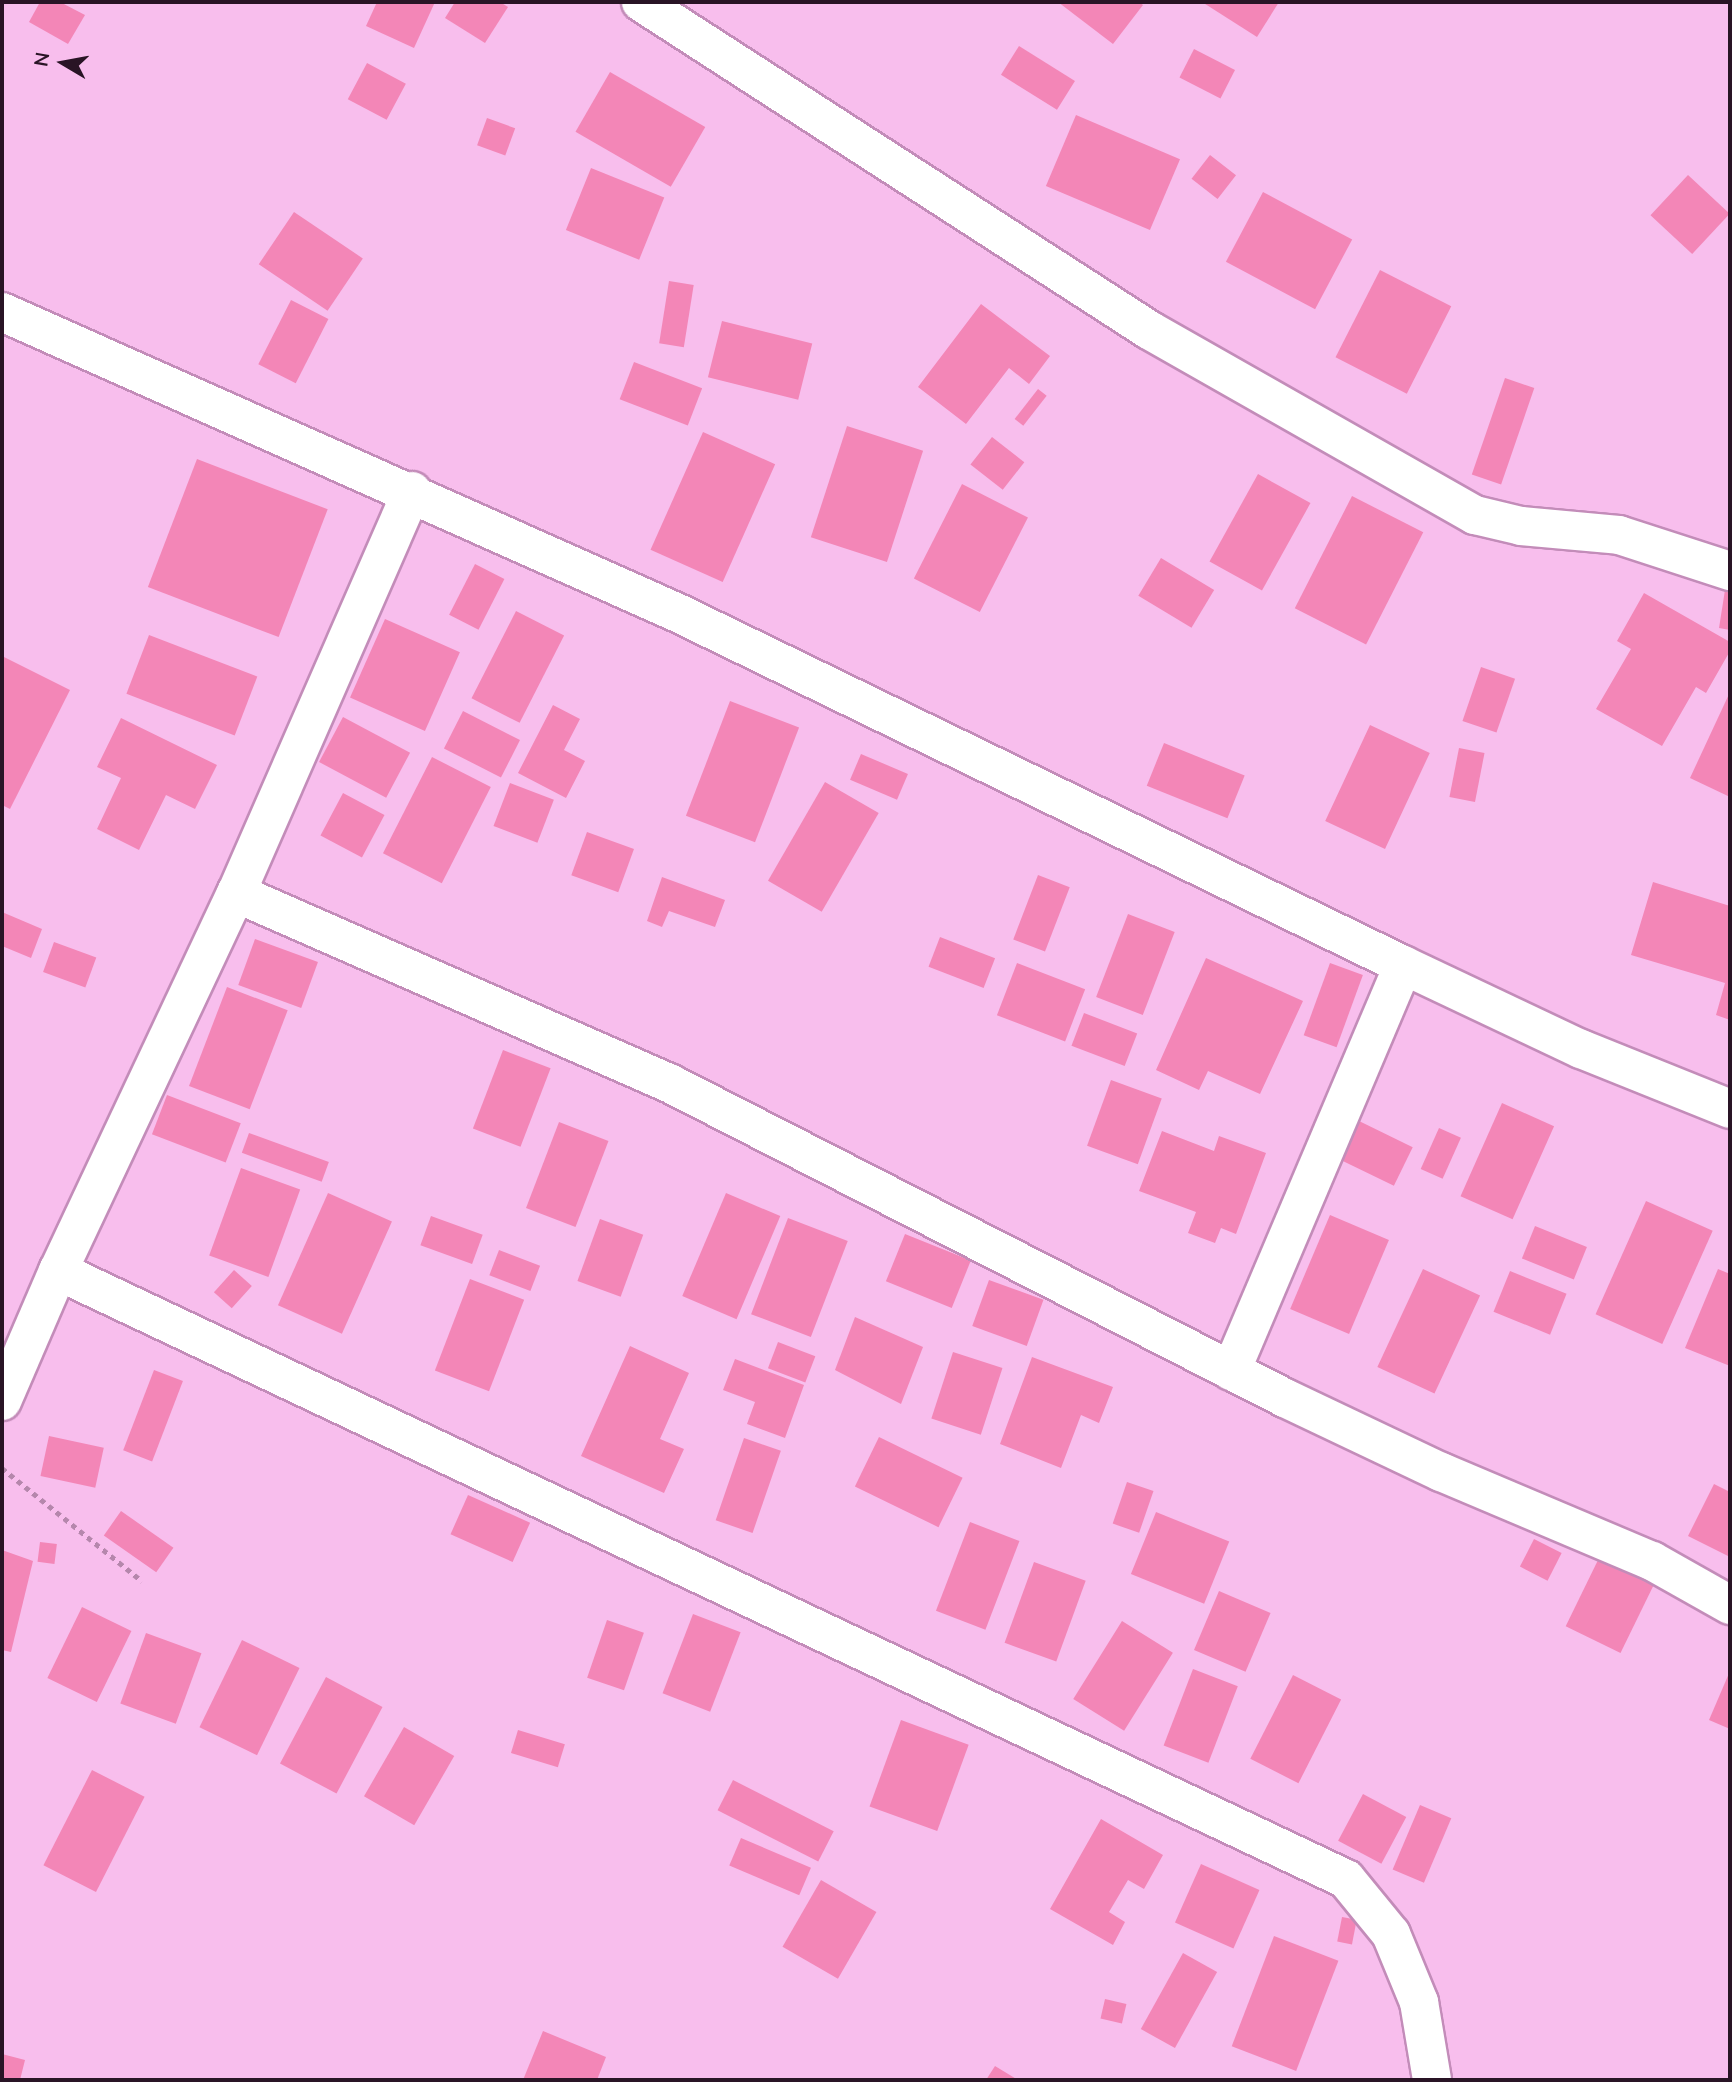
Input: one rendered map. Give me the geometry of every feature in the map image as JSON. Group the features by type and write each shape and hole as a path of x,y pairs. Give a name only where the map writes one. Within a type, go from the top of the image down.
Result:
{"street":[{"path":"642,2 1149,330 1475,515 1521,526 1619,535 1730,571"},
{"path":"2,312 412,491 678,613 1581,1049 1730,1109"},
{"path":"2,1401 58,1271 236,893 412,491"},
{"path":"236,893 671,1084 1231,1371 1441,1472 1652,1561 1730,1605"},
{"path":"1231,1371 1403,965"},
{"path":"58,1271 1346,1879 1391,1934 1419,2002 1432,2080"}],"path":[{"path":"2,1468 142,1581"}],"building":[{"path":"40,2 60,2 85,15 68,44 29,22"},
{"path":"377,2 435,2 414,48 366,26"},
{"path":"455,2 500,2 508,7 485,43 445,18"},
{"path":"1058,2 1139,2 1143,5 1113,44"},
{"path":"1202,2 1279,2 1257,37"},
{"path":"1019,46 1075,81 1057,110 1001,75"},
{"path":"1194,49 1235,70 1220,98 1179,78"},
{"path":"367,63 406,84 387,120 348,99"},
{"path":"610,72 705,127 671,187 576,132"},
{"path":"1076,115 1180,159 1150,230 1046,186"},
{"path":"487,118 515,128 505,156 477,145"},
{"path":"1210,155 1236,175 1218,199 1192,179"},
{"path":"591,168 664,198 639,260 566,230"},
{"path":"1688,175 1730,214 1692,254 1650,215"},
{"path":"1263,192 1352,239 1315,309 1226,262"},
{"path":"294,212 363,258 328,311 259,264"},
{"path":"1380,270 1451,306 1407,394 1336,357"},
{"path":"669,281 694,285 684,347 659,343"},
{"path":"291,300 328,319 296,383 258,364"},
{"path":"981,304 1050,356 1029,384 1009,368 966,424 918,387"},
{"path":"722,321 812,343 798,400 708,377"},
{"path":"634,362 702,388 688,426 620,399"},
{"path":"1505,378 1534,388 1501,485 1472,474"},
{"path":"1038,389 1047,396 1023,426 1015,419"},
{"path":"847,426 923,451 887,562 811,537"},
{"path":"703,432 775,464 723,582 651,550"},
{"path":"992,437 1024,462 1003,490 970,465"},
{"path":"197,459 328,509 279,637 148,587"},
{"path":"1258,474 1310,503 1262,591 1210,561"},
{"path":"962,484 1028,518 980,612 914,578"},
{"path":"1352,496 1423,532 1366,645 1295,608"},
{"path":"1161,558 1214,590 1191,628 1138,596"},
{"path":"475,564 504,579 479,630 449,615"},
{"path":"1725,590 1730,590 1730,630 1719,628"},
{"path":"1644,593 1730,642 1730,651 1706,693 1696,687 1662,746 1596,709 1631,649 1617,641"},
{"path":"516,611 564,636 520,723 472,698"},
{"path":"385,619 460,652 425,731 350,698"},
{"path":"149,635 257,677 235,735 126,694"},
{"path":"2,656 70,690 10,809 2,805"},
{"path":"1481,667 1515,679 1496,733 1462,721"},
{"path":"1730,692 1730,797 1690,778"},
{"path":"730,701 799,728 755,842 686,816"},
{"path":"553,705 580,719 564,750 585,761 566,798 518,773"},
{"path":"463,711 520,740 501,777 444,748"},
{"path":"343,717 410,753 386,798 319,762"},
{"path":"121,718 217,765 195,809 166,795 139,850 97,829 121,778 97,767"},
{"path":"1370,725 1430,753 1385,849 1325,821"},
{"path":"1164,743 1245,776 1227,818 1147,786"},
{"path":"1459,748 1485,753 1475,802 1449,797"},
{"path":"861,754 908,774 897,800 850,780"},
{"path":"432,757 491,787 442,883 383,853"},
{"path":"825,782 879,813 822,912 768,881"},
{"path":"510,783 554,800 537,843 494,826"},
{"path":"343,793 384,815 362,857 320,835"},
{"path":"587,832 634,849 618,892 571,875"},
{"path":"1038,875 1070,887 1045,952 1013,939"},
{"path":"662,877 725,900 715,927 669,911 662,927 647,921"},
{"path":"1653,882 1730,906 1730,1020 1716,1015 1725,983 1631,955"},
{"path":"2,912 42,929 31,958 2,946"},
{"path":"1128,914 1175,932 1143,1015 1096,997"},
{"path":"940,937 995,958 984,988 929,967"},
{"path":"255,939 318,962 301,1008 238,985"},
{"path":"54,942 96,957 85,987 43,972"},
{"path":"1206,958 1303,1001 1260,1094 1208,1071 1199,1090 1156,1070"},
{"path":"1017,963 1085,989 1065,1041 997,1015"},
{"path":"1330,963 1363,975 1337,1047 1304,1035"},
{"path":"227,987 288,1010 250,1109 189,1086"},
{"path":"1084,1013 1137,1033 1125,1066 1071,1046"},
{"path":"503,1050 551,1068 521,1147 473,1128"},
{"path":"1111,1080 1162,1098 1138,1164 1087,1146"},
{"path":"167,1095 241,1123 226,1163 152,1134"},
{"path":"1502,1103 1554,1126 1513,1219 1461,1196"},
{"path":"1357,1120 1413,1147 1394,1186 1338,1159"},
{"path":"559,1122 608,1141 576,1227 526,1208"},
{"path":"1439,1128 1461,1138 1443,1179 1421,1169"},
{"path":"1162,1131 1214,1151 1219,1136 1266,1153 1236,1234 1221,1228 1215,1243 1188,1233 1196,1212 1139,1191"},
{"path":"249,1133 329,1162 322,1182 242,1153"},
{"path":"241,1168 300,1190 268,1277 209,1255"},
{"path":"328,1193 392,1221 342,1334 278,1305"},
{"path":"726,1193 780,1216 737,1319 682,1296"},
{"path":"1646,1201 1713,1231 1662,1344 1596,1314"},
{"path":"1330,1215 1389,1240 1349,1334 1290,1309"},
{"path":"431,1216 483,1235 472,1264 420,1245"},
{"path":"788,1218 848,1241 811,1337 751,1314"},
{"path":"600,1219 643,1235 621,1297 577,1281"},
{"path":"1535,1226 1587,1247 1574,1279 1522,1258"},
{"path":"905,1234 971,1261 952,1308 886,1281"},
{"path":"499,1250 540,1266 530,1291 489,1275"},
{"path":"1423,1269 1480,1296 1434,1394 1377,1367"},
{"path":"1718,1269 1730,1274 1730,1366 1685,1348"},
{"path":"234,1270 252,1286 232,1308 214,1292"},
{"path":"1510,1271 1567,1294 1550,1335 1494,1312"},
{"path":"470,1279 524,1300 489,1391 435,1370"},
{"path":"989,1280 1044,1300 1027,1346 972,1326"},
{"path":"855,1317 923,1347 901,1404 835,1370"},
{"path":"778,1342 815,1356 805,1382 768,1368"},
{"path":"630,1346 689,1373 660,1439 684,1449 664,1493 581,1456"},
{"path":"953,1352 1002,1368 981,1435 931,1419"},
{"path":"1032,1357 1113,1387 1099,1423 1081,1415 1061,1468 1000,1444"},
{"path":"735,1359 804,1385 785,1438 747,1424 755,1402 723,1390"},
{"path":"154,1370 183,1381 152,1461 123,1450"},
{"path":"49,1436 104,1448 95,1488 40,1476"},
{"path":"879,1437 963,1478 938,1527 855,1486"},
{"path":"744,1438 781,1451 753,1533 716,1520"},
{"path":"1127,1482 1153,1491 1139,1533 1113,1524"},
{"path":"1714,1484 1730,1492 1730,1557 1688,1536"},
{"path":"468,1495 530,1523 513,1562 451,1534"},
{"path":"121,1511 173,1548 156,1572 104,1536"},
{"path":"1156,1512 1229,1542 1204,1604 1131,1574"},
{"path":"970,1522 1019,1541 985,1630 936,1611"},
{"path":"1534,1539 1562,1553 1548,1581 1520,1567"},
{"path":"40,1542 57,1544 54,1564 38,1562"},
{"path":"2,1550 33,1561 11,1652 2,1650"},
{"path":"1599,1558 1654,1585 1621,1653 1566,1626"},
{"path":"1034,1562 1086,1581 1056,1662 1005,1643"},
{"path":"1219,1591 1271,1613 1246,1672 1194,1650"},
{"path":"82,1607 131,1631 97,1702 47,1678"},
{"path":"693,1614 741,1632 710,1712 663,1693"},
{"path":"607,1620 644,1633 624,1690 587,1678"},
{"path":"1122,1621 1173,1653 1124,1731 1073,1699"},
{"path":"146,1633 201,1653 176,1724 120,1703"},
{"path":"242,1640 300,1668 257,1755 199,1727"},
{"path":"1193,1669 1238,1686 1208,1763 1164,1746"},
{"path":"1730,1671 1730,1729 1709,1720"},
{"path":"1293,1675 1341,1700 1298,1783 1250,1759"},
{"path":"326,1677 383,1707 337,1794 280,1764"},
{"path":"901,1720 969,1745 937,1831 870,1806"},
{"path":"404,1727 454,1756 414,1825 364,1796"},
{"path":"518,1730 565,1744 558,1767 511,1753"},
{"path":"92,1770 145,1797 96,1892 43,1865"},
{"path":"733,1780 834,1831 818,1862 718,1810"},
{"path":"1363,1794 1406,1817 1381,1864 1338,1841"},
{"path":"1420,1805 1451,1818 1424,1883 1393,1869"},
{"path":"1101,1819 1163,1855 1144,1889 1128,1880 1109,1912 1125,1922 1113,1945 1050,1909"},
{"path":"741,1838 811,1868 799,1895 729,1866"},
{"path":"1201,1864 1259,1890 1233,1948 1175,1922"},
{"path":"821,1880 876,1912 838,1979 783,1947"},
{"path":"1342,1917 1357,1920 1352,1944 1337,1942"},
{"path":"1274,1936 1338,1961 1296,2071 1232,2046"},
{"path":"1183,1953 1217,1972 1175,2048 1141,2029"},
{"path":"1105,1999 1126,2004 1122,2023 1101,2018"},
{"path":"543,2031 606,2057 597,2080 523,2080"},
{"path":"2,2054 25,2060 20,2080 2,2080"},
{"path":"995,2066 1018,2080 986,2080"}]}
